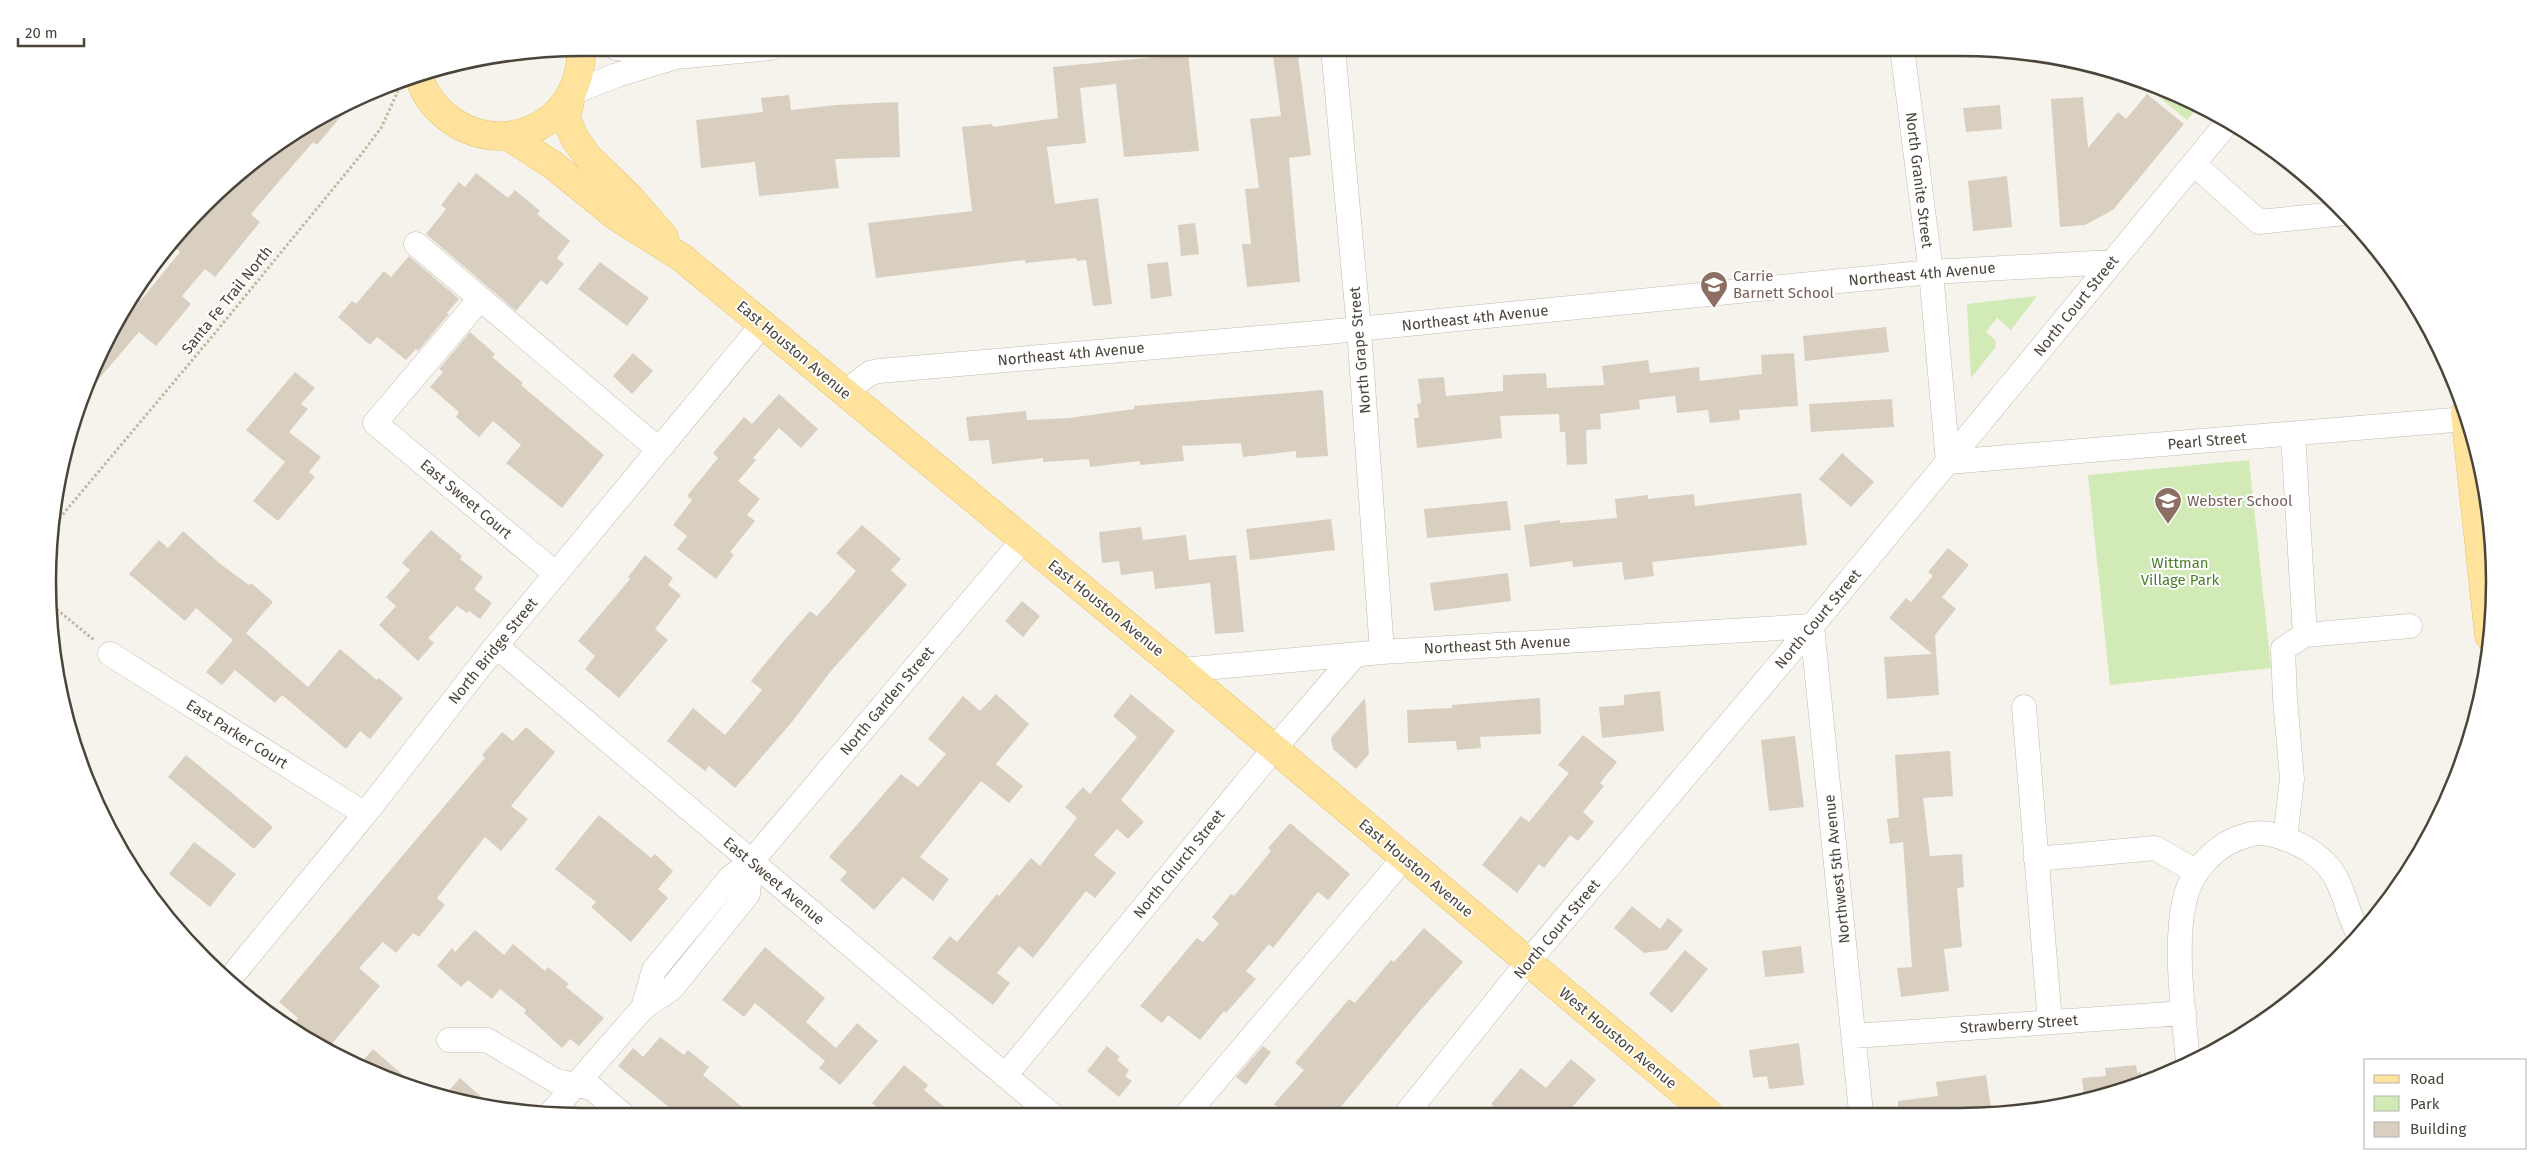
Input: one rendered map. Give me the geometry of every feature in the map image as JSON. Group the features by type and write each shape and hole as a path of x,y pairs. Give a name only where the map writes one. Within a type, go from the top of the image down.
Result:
{"main road":[{"name":"East Houston Avenue","path":"581,56 582,65 566,118 575,138 589,158 630,198 681,257"},
{"path":"420,82 434,105 454,124 480,135 508,136 533,130 555,116 572,94"},
{"name":"East Houston Avenue","path":"508,136 553,165 617,217 681,257 1182,670 1528,962"},
{"path":"2468,447 2485,603"},
{"name":"West Houston Avenue","path":"1528,962 1702,1108"}],"street":[{"path":"669,56 676,57"},
{"path":"572,94 617,75 676,57 686,56"},
{"name":"North Grape Street","path":"1334,56 1359,330 1382,652"},
{"name":"North Granite Street","path":"1903,56 1931,272 1948,462"},
{"name":"North Court Street","path":"1411,1108 1528,962 1812,626 2224,127"},
{"path":"2194,164 2259,222 2336,214"},
{"path":"416,244 658,449"},
{"name":"Northeast 4th Avenue","path":"844,393 870,374 879,370 1359,330 1931,272 2112,262"},
{"name":"East Sweet Court","path":"480,299 375,423 556,574"},
{"name":"North Bridge Street","path":"233,975 365,814 496,646 763,324"},
{"name":"Pearl Street","path":"1948,462 2293,434 2459,418"},
{"path":"2293,434 2305,635"},
{"name":"North Garden Street","path":"751,862 1023,540"},
{"name":"Northeast 5th Avenue","path":"1182,670 1382,652 1812,626"},
{"name":"Northwest 5th Avenue","path":"1812,626 1861,1108"},
{"path":"2285,839 2292,780 2283,649 2305,635 2410,626"},
{"name":"East Sweet Avenue","path":"496,646 1044,1108"},
{"name":"East Parker Court","path":"110,654 365,814"},
{"name":"North Church Street","path":"1005,1076 1274,748 1355,655"},
{"path":"2024,707 2050,1022"},
{"path":"2188,1056 2180,927 2184,902 2190,882 2196,872 2205,860 2224,845 2249,834 2274,836 2304,846 2325,863 2341,889 2356,928"},
{"path":"2036,859 2155,848 2196,872"},
{"path":"1192,1108 1404,858"},
{"path":"557,1107 643,1008 672,988 748,894 751,862"},
{"name":"Strawberry Street","path":"1854,1036 2184,1013"},
{"path":"450,1040 487,1040 556,1081 592,1088 615,1108"}],"path":[{"name":"Santa Fe Trail North","path":"61,517 360,156 381,128 405,87"},
{"path":"57,609 110,654"}],"green space":[{"path":"2155,94 2195,111 2187,120"},
{"path":"2037,296 2011,330 1997,318 1986,332 1996,341 1995,348 1971,378 1967,304"},
{"name":"Wittman Village Park","path":"2249,460 2271,668 2110,685 2088,475"}],"building":[{"path":"1167,56 1188,56 1199,151 1124,157 1116,84 1080,88 1086,143 1047,147 1055,204 1098,198 1112,304 1093,306 1086,260 1077,261 1076,258 1025,263 1025,260 876,278 868,223 972,211 962,127 992,124 993,127 1058,118 1053,67"},
{"path":"1273,56 1298,56 1311,155 1289,158 1300,282 1247,287 1242,244 1251,244 1245,189 1259,188 1250,119 1281,116"},
{"path":"2147,94 2184,124 2113,210 2085,225 2060,227 2051,99 2083,97 2088,148 2118,112 2126,119"},
{"path":"789,95 791,110 836,105 898,102 900,157 835,159 839,188 759,196 755,162 701,168 696,120 763,112 761,98"},
{"path":"2000,105 2002,129 1966,132 1963,108"},
{"path":"344,113 317,145 313,142 251,214 260,222 215,277 205,269 182,296 191,304 156,346 139,332 95,383 110,349 140,299 141,300 180,252 176,249 187,235 235,187 290,145"},
{"path":"476,173 508,198 515,190 540,211 537,214 570,241 557,258 564,264 547,285 541,280 516,311 426,234 446,209 441,205 459,182 465,187"},
{"path":"2007,176 2012,227 1973,231 1968,181"},
{"path":"1195,223 1199,254 1181,256 1178,225"},
{"path":"409,256 459,299 418,351 416,349 406,360 377,337 370,345 338,317 352,301 356,304 384,271 391,277"},
{"path":"600,262 649,298 627,326 578,289"},
{"path":"1168,262 1172,296 1151,299 1147,264"},
{"path":"1886,327 1889,352 1805,361 1803,336"},
{"path":"470,332 495,354 492,357 523,383 521,385 604,455 562,508 506,463 521,445 493,421 479,437 456,417 459,412 430,387 443,372 439,369"},
{"path":"633,353 653,371 632,394 613,376"},
{"path":"1794,353 1798,406 1739,410 1740,420 1710,423 1708,410 1677,413 1675,396 1639,400 1640,409 1600,414 1601,429 1586,430 1587,464 1567,465 1565,432 1560,432 1559,414 1500,416 1502,438 1417,448 1414,418 1419,418 1417,404 1421,403 1418,379 1444,377 1446,396 1503,391 1503,375 1546,373 1547,388 1604,385 1602,366 1648,360 1650,373 1699,367 1700,381 1762,374 1761,355"},
{"path":"295,372 315,388 301,404 308,409 289,432 321,457 309,472 315,477 278,521 253,501 285,462 246,430"},
{"path":"1323,390 1328,456 1296,458 1296,451 1243,457 1241,443 1182,446 1184,461 1140,465 1140,461 1090,467 1089,459 1043,462 1043,458 992,464 989,440 969,441 966,417 1026,411 1027,420 1069,418 1134,409 1134,406"},
{"path":"779,394 818,429 801,448 779,428 753,458 756,460 738,481 760,499 747,515 755,521 730,552 734,555 716,579 677,549 687,536 673,525 692,500 687,496 718,458 713,453 744,417 752,424"},
{"path":"1892,399 1894,427 1811,432 1809,404"},
{"path":"1842,453 1874,482 1851,507 1819,479"},
{"path":"1801,493 1807,545 1652,562 1654,576 1624,580 1622,562 1573,567 1572,561 1530,567 1524,525 1560,520 1560,523 1617,518 1615,499 1648,495 1648,499 1694,494 1695,506"},
{"path":"1507,501 1511,530 1427,538 1424,509"},
{"path":"1331,519 1335,550 1250,560 1246,529"},
{"path":"862,525 901,559 891,570 907,585 831,671 791,723 735,788 709,766 705,771 667,741 693,708 725,735 762,690 751,681 810,611 817,616 856,571 836,553"},
{"path":"1141,527 1143,540 1186,535 1189,560 1236,555 1244,632 1215,634 1210,583 1155,589 1153,571 1121,575 1119,561 1102,563 1099,532"},
{"path":"431,530 462,556 460,559 483,577 474,589 492,603 480,619 469,611 467,613 457,606 428,638 434,643 418,661 379,625 396,606 386,597 410,570 402,563"},
{"path":"183,531 219,563 249,585 251,583 273,602 246,633 308,687 340,649 377,680 379,678 403,698 370,739 360,731 346,749 282,695 275,703 235,670 222,685 206,672 233,640 196,608 185,621 129,574 159,540 168,548"},
{"path":"1948,548 1969,565 1942,597 1956,609 1935,635 1939,695 1887,699 1884,657 1932,654 1889,618 1906,598 1911,602 1933,576 1928,572"},
{"path":"645,555 673,578 668,585 681,595 655,629 668,640 619,698 585,669 595,656 578,641 630,579 628,577"},
{"path":"1508,573 1511,601 1434,611 1430,583"},
{"path":"1022,601 1040,616 1023,637 1005,621"},
{"path":"1660,691 1664,731 1602,738 1599,707 1624,705 1624,695"},
{"path":"996,694 1029,724 996,764 1023,786 1009,803 981,781 920,857 949,879 933,901 903,877 874,910 840,880 847,872 829,857 901,774 918,787 946,754 928,739 963,696 980,711"},
{"path":"1131,694 1175,731 1121,800 1144,822 1128,839 1117,829 1094,855 1116,873 1095,898 1086,891 1033,958 1019,946 997,973 1010,983 993,1005 932,958 950,936 957,942 997,894 999,896 1031,858 1040,866 1077,818 1065,807 1083,787 1090,794 1137,737 1113,716"},
{"path":"1365,698 1369,754 1356,769 1333,749 1331,738"},
{"path":"1540,698 1541,734 1480,737 1481,748 1457,750 1456,741 1408,743 1407,710 1452,708 1452,705"},
{"path":"526,727 555,752 511,806 528,819 501,851 485,837 437,898 445,905 419,937 413,933 396,953 383,942 359,968 380,986 332,1044 295,1022 298,1018 279,1002 485,758 482,755 502,732 513,741"},
{"path":"1583,735 1617,762 1600,783 1604,786 1583,812 1594,822 1578,841 1570,835 1544,868 1539,864 1517,893 1482,865 1521,816 1529,822 1569,773 1558,765"},
{"path":"1795,736 1804,807 1769,811 1761,740"},
{"path":"1950,751 1953,796 1923,798 1930,856 1962,854 1964,887 1957,888 1962,947 1944,949 1949,991 1901,997 1897,968 1912,967 1903,842 1890,844 1887,819 1899,817 1895,755"},
{"path":"186,755 273,827 254,849 168,777"},
{"path":"599,815 651,858 655,854 673,871 658,889 668,898 631,942 591,907 596,902 555,869"},
{"path":"1290,823 1350,874 1328,900 1318,892 1273,948 1269,944 1246,971 1256,979 1226,1013 1224,1011 1200,1040 1168,1015 1162,1023 1140,1006 1197,938 1203,942 1219,924 1212,917 1231,894 1234,896 1271,851 1268,848"},
{"path":"194,842 236,874 210,907 169,874"},
{"path":"1632,906 1660,929 1668,918 1683,930 1667,950 1644,953 1614,928"},
{"path":"1424,928 1463,962 1418,1013 1340,1108 1279,1108 1274,1104 1304,1070 1295,1063 1349,999 1355,1003 1391,960 1394,962"},
{"path":"475,930 504,955 513,944 545,971 548,967 569,984 566,987 604,1018 579,1046 570,1039 562,1048 524,1013 526,1010 500,989 492,999 468,980 461,987 437,966 452,948 455,952"},
{"path":"1801,946 1804,973 1765,977 1762,951"},
{"path":"765,947 825,998 806,1022 836,1048 857,1023 878,1041 840,1085 819,1068 825,1061 755,1003 744,1017 722,1000"},
{"path":"1685,950 1708,969 1672,1013 1649,994"},
{"path":"660,1037 684,1055 688,1050 709,1067 703,1075 743,1108 670,1108 618,1066 633,1048 643,1057"},
{"path":"1799,1043 1804,1085 1769,1089 1767,1076 1753,1078 1749,1050"},
{"path":"1107,1046 1120,1057 1117,1060 1129,1070 1125,1076 1132,1081 1119,1097 1087,1071"},
{"path":"1263,1046 1271,1052 1246,1085 1236,1077"},
{"path":"373,1049 405,1077 381,1068 363,1060"},
{"path":"1571,1059 1596,1080 1571,1108 1495,1108 1491,1104 1521,1068 1546,1088"},
{"path":"904,1065 928,1085 924,1090 946,1108 878,1108 872,1103"},
{"path":"2136,1065 2137,1073 2141,1072 2141,1075 2084,1093 2082,1078 2106,1076 2105,1068"},
{"path":"1986,1075 1991,1107 1898,1108 1898,1101 1938,1096 1936,1082"},
{"path":"460,1078 483,1099 479,1098 449,1091"}],"place":[{"name":"Carrie Barnett School","path":"1714,309"},
{"name":"Webster School","path":"2168,525"}]}
